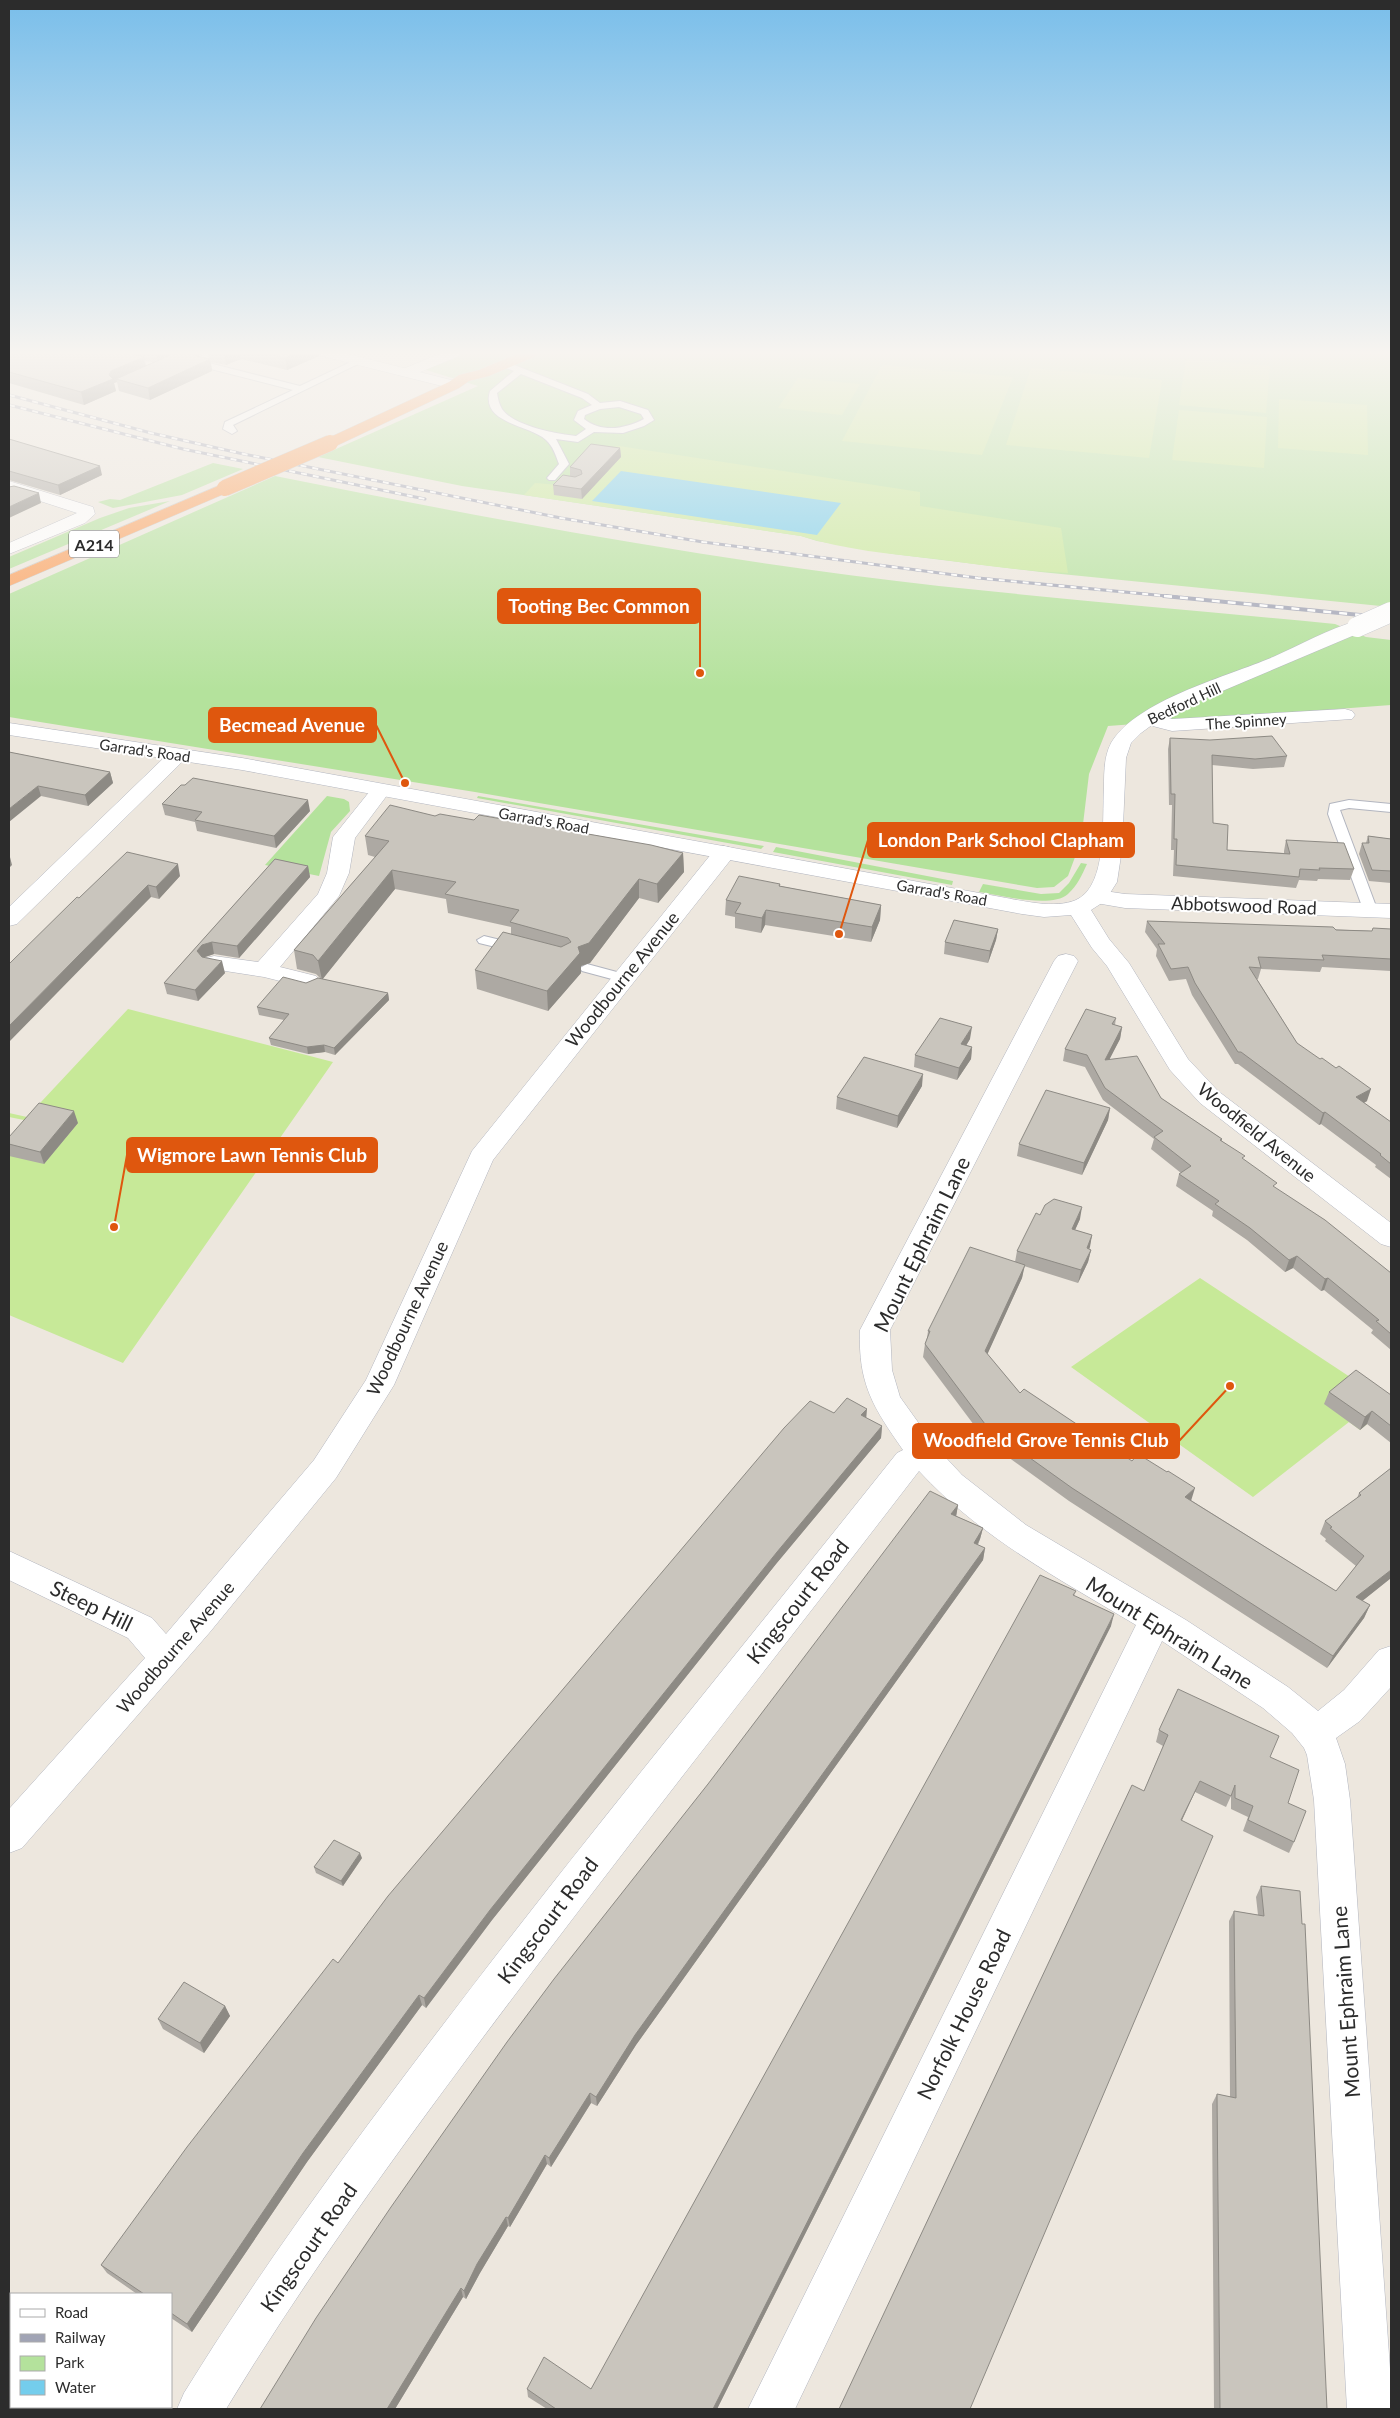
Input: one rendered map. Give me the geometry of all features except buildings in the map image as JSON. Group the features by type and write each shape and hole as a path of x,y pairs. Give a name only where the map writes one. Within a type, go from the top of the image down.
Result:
{"highway":[{"name":"A214","path":"9,581 277,466"}],"street":[{"path":"9,549 87,514 87,511 12,490"},
{"name":"Bedford Hill","path":"1088,902 1105,884 1110,856 1116,759 1122,741 1134,728 1186,700 1391,612"},
{"name":"The Spinney","path":"1148,719 1172,725 1345,715"},
{"name":"Garrad's Road","path":"9,728 242,764 1040,909 1088,902"},
{"path":"9,919 178,755"},
{"path":"264,970 328,896 338,873 344,837 381,790"},
{"name":"Woodbourne Avenue","path":"9,1836 301,1500 348,1435 379,1385 481,1157 724,853"},
{"name":"Abbotswood Road","path":"1088,902 1126,901 1381,910"},
{"name":"Woodfield Avenue","path":"1088,902 1100,943 1117,963 1179,1064 1190,1078 1209,1097 1391,1237"},
{"name":"Mount Ephraim Lane","path":"1066,961 875,1330 874,1352 883,1394 908,1436 943,1478 983,1512 1045,1556 1156,1619 1297,1714 1314,1732 1325,1756 1332,1800 1370,2409"},
{"path":"214,963 264,970 308,981"},
{"name":"Kingscourt Road","path":"200,2409 311,2240 478,2011 624,1820 908,1462 923,1454"},
{"name":"Steep Hill","path":"9,1566 140,1628 166,1657"},
{"name":"Norfolk House Road","path":"771,2409 1156,1619"},
{"path":"1314,1732 1328,1726 1360,1699 1391,1661"}],"lane":[{"path":"562,466 552,478 562,480"},
{"path":"1381,910 1334,814 1334,807 1349,804 1391,808"},
{"path":"484,940 528,952"},
{"path":"587,968 623,978"}],"green space":[{"path":"206,466 227,466 243,469 182,495 113,508 98,502 110,499 120,500"},
{"path":"362,466 1391,466 1391,607 1041,572 893,554 817,541 801,536 462,486"},
{"path":"587,466 749,466 920,492 920,506 1061,528 1068,573 1002,568 868,551 834,545 801,536 524,495 535,483 572,486"},
{"path":"1239,466 1264,466 1264,468"},
{"path":"275,476 523,524 689,552 855,576 1038,596 1335,624 1366,637 1391,640 1391,705 1108,726 1089,774 1081,841 1068,876 1054,887 1037,888 475,792 9,717 9,594"},
{"path":"170,501 9,569 9,557 100,518 129,508"},
{"path":"327,796 344,799 349,802 350,811 331,832 319,876 265,865"},
{"path":"478,796 764,846 761,849 477,798"},
{"path":"776,847 953,881 952,885 773,852"},
{"path":"1081,863 1087,864 1079,880 1068,894 1060,898 1038,901 979,892 983,884 1041,894 1059,893 1069,883"},
{"path":"128,1009 333,1062 123,1363 9,1315 9,1138 24,1120 9,1117 9,1113 27,1117"},
{"path":"1200,1278 1391,1404 1360,1430 1349,1422 1253,1497 1071,1367"}],"water":[{"path":"621,471 841,503 817,535 592,501"}],"railway":[{"path":"265,466 425,499"},
{"path":"303,466 561,518 703,542 978,578 1177,597"},
{"path":"1164,596 1391,618"}],"place":[{"name":"Tooting Bec Common","path":"700,673"},
{"name":"Becmead Avenue","path":"405,783"},
{"name":"London Park School Clapham","path":"839,934"},
{"name":"Wigmore Lawn Tennis Club","path":"114,1227"},
{"name":"Woodfield Grove Tennis Club","path":"1230,1386"}]}
